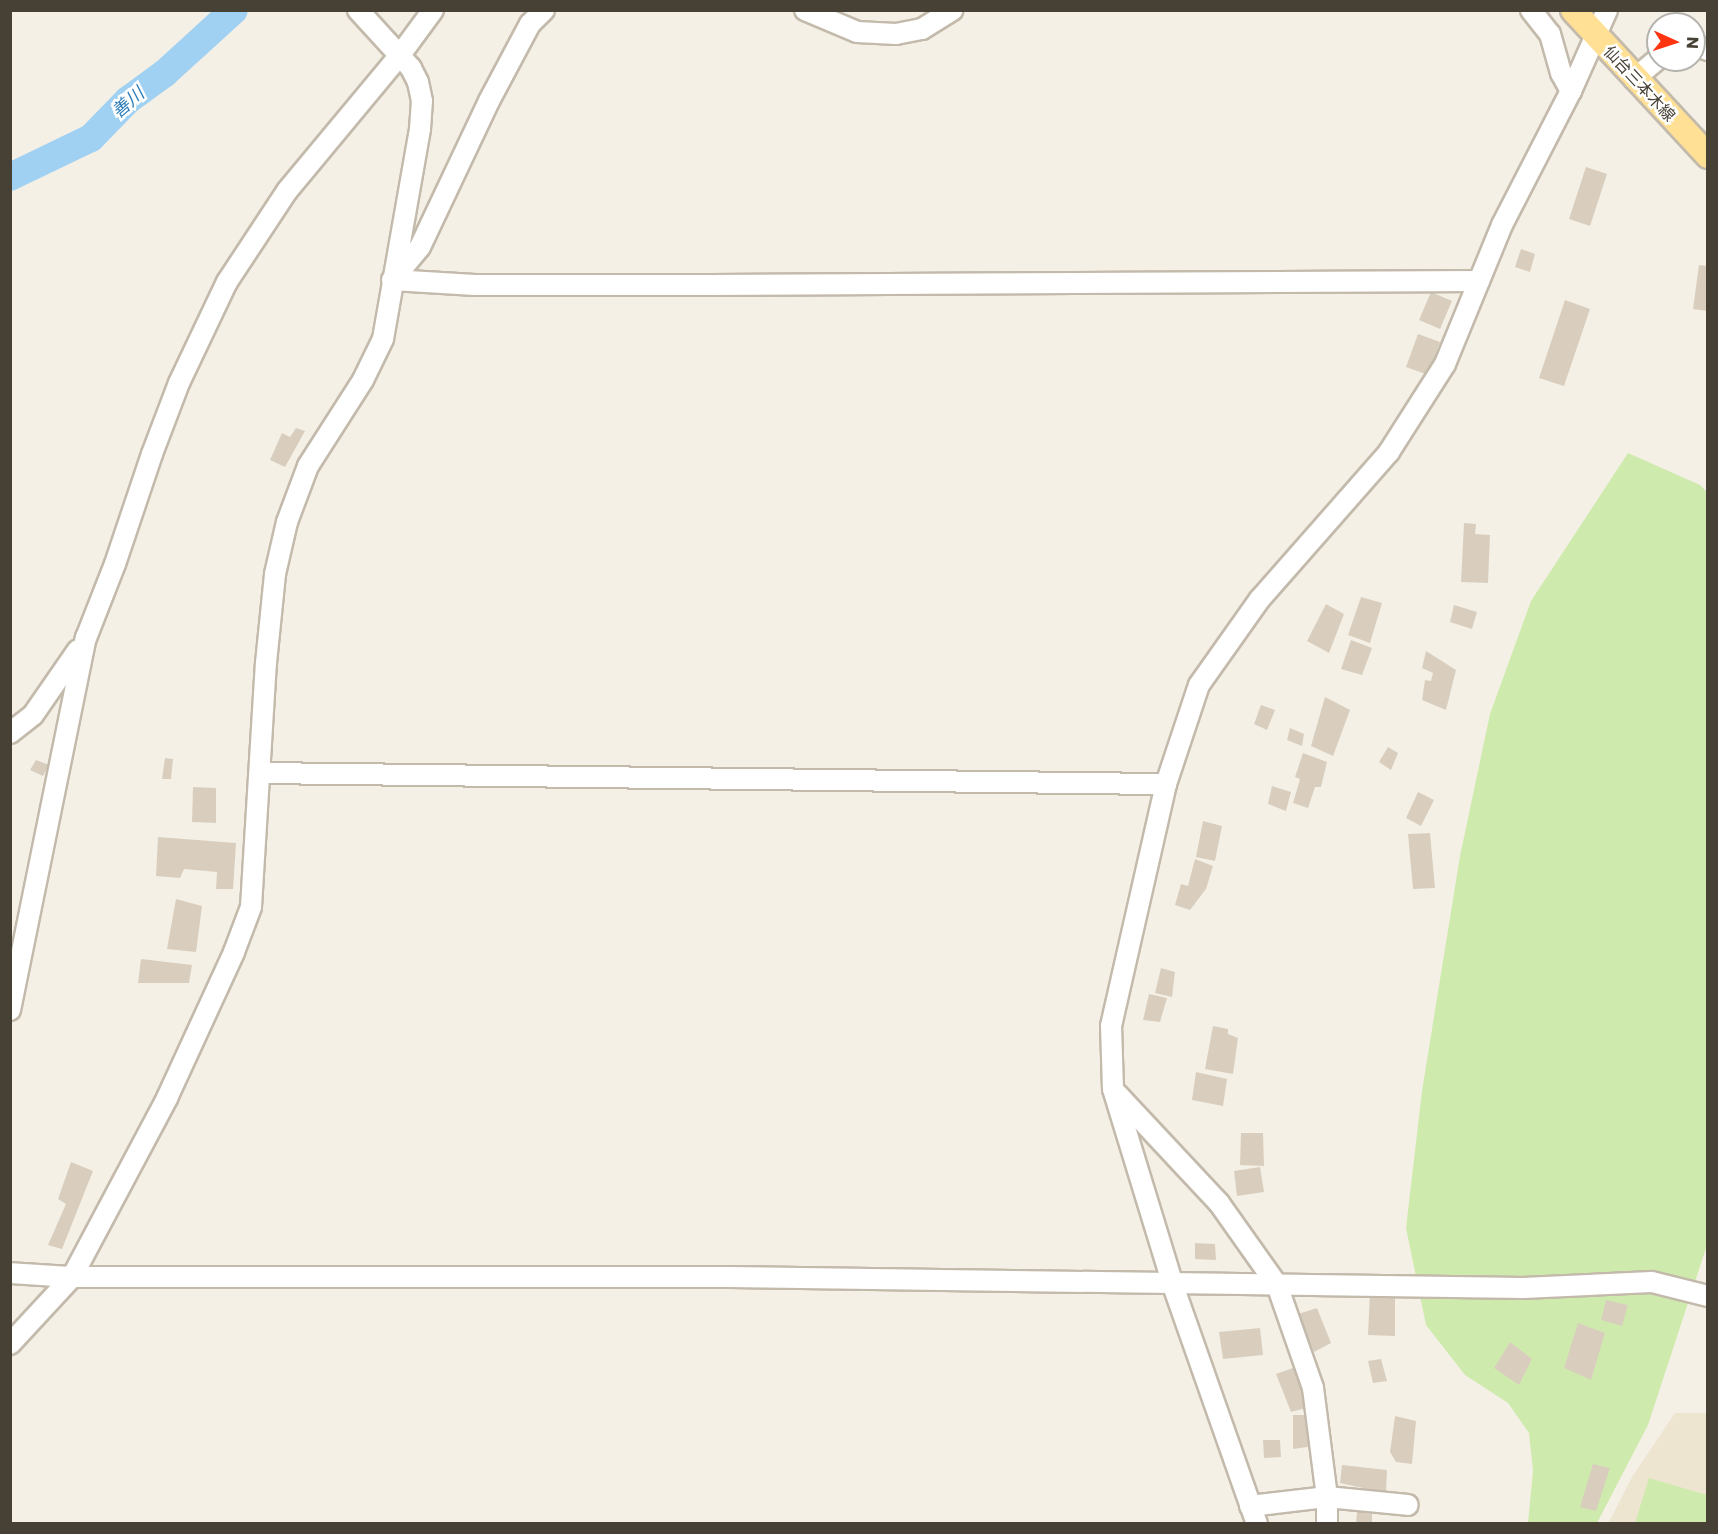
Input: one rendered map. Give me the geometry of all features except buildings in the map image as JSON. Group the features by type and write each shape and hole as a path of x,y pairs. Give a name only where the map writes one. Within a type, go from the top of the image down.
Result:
{"main road":[{"name":"仙台三本木線","path":"1573,10 1707,156"}],"street":[{"path":"10,1344 72,1277 167,1098 234,952 251,907 266,663 275,574 288,522 308,466 363,381 383,339 420,129 422,101 418,82 400,55 358,10"},
{"path":"10,1011 86,638 115,564 179,383 227,282 286,191 400,55 433,10"},
{"path":"392,280 420,247 494,91 530,24 544,10"},
{"path":"805,10 857,32 897,34 922,29 953,10"},
{"path":"1531,10 1550,34 1561,72 1571,91"},
{"path":"1408,1505 1327,1497 1254,1515 1173,1285 1113,1089 1111,1026 1166,784 1199,685 1260,599 1389,452 1445,364 1502,225 1597,38 1607,10"},
{"path":"1634,79 1646,69"},
{"path":"392,280 475,285 1479,281"},
{"path":"10,733 33,715 60,679 86,638"},
{"path":"260,773 1166,784"},
{"path":"1113,1089 1219,1203 1277,1285 1313,1388 1327,1497 1327,1524"},
{"path":"10,1273 72,1277 730,1277 1173,1285 1523,1288 1652,1282 1707,1296"}],"shaded area":[{"path":"1675,1413 1707,1413 1707,1523 1608,1524 1632,1477"}],"green space":[{"path":"1628,453 1700,485 1707,492 1708,1242 1648,1425 1597,1523 1528,1523 1533,1471 1529,1433 1508,1403 1465,1375 1426,1325 1406,1228 1422,1091 1460,856 1490,714 1531,601"},
{"path":"1649,1478 1707,1495 1707,1523 1635,1523"}],"waterway":[{"name":"善川","path":"10,177 91,138 128,100 165,73 234,10"}]}
